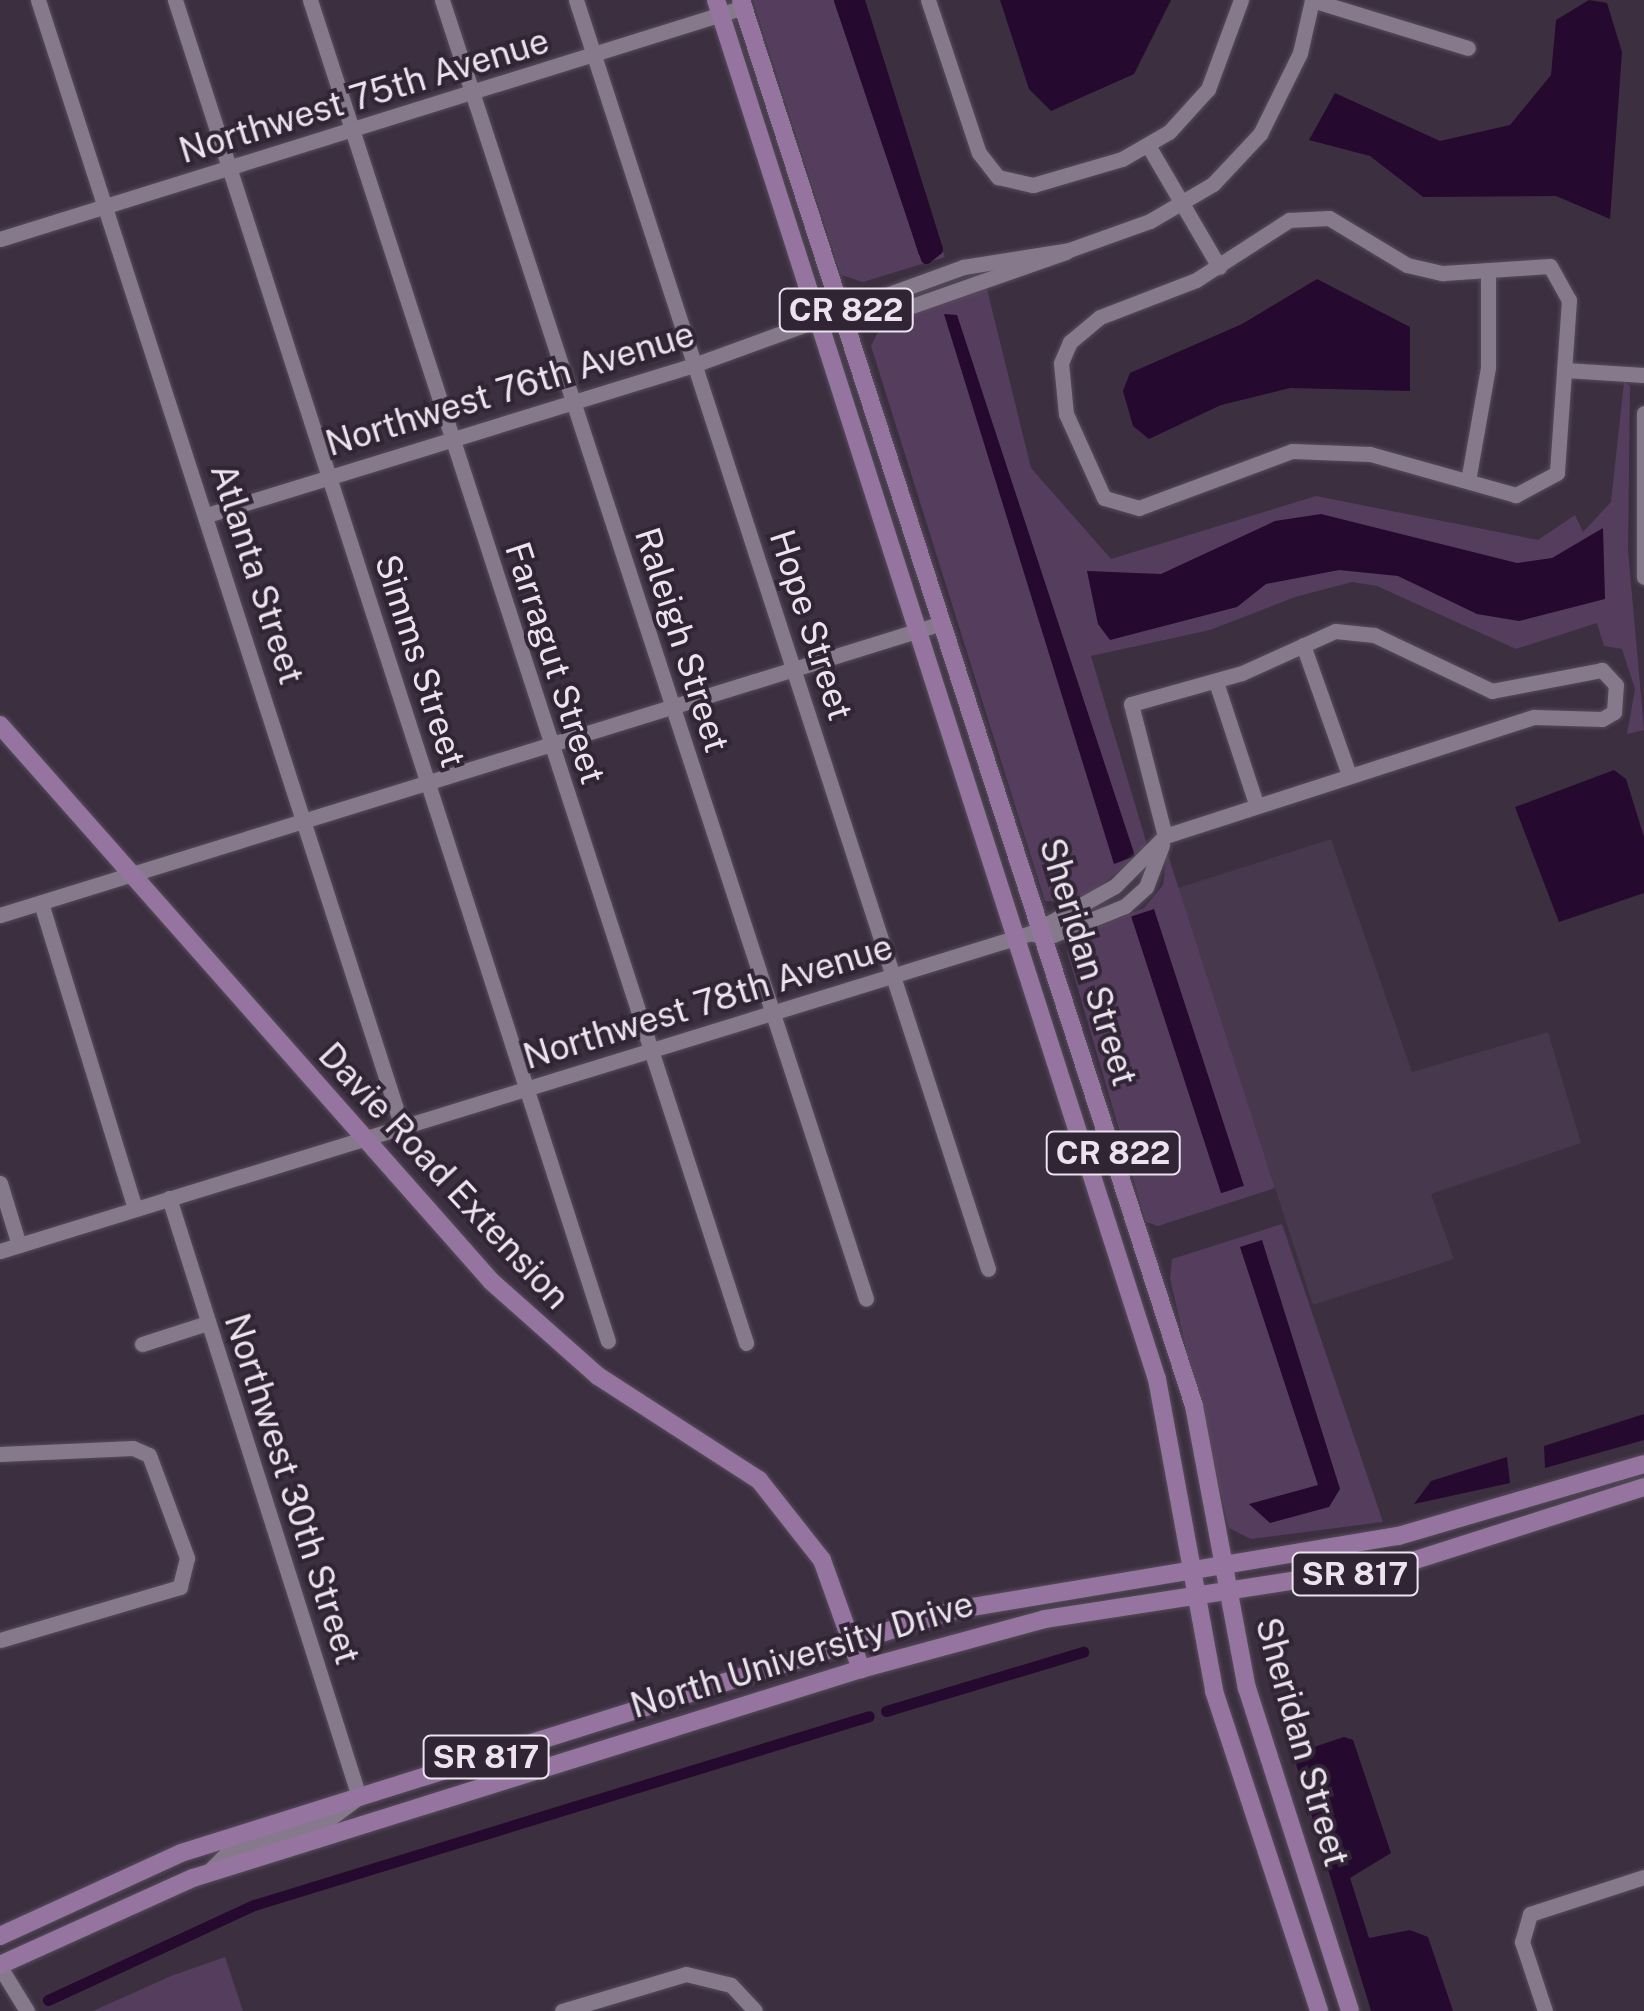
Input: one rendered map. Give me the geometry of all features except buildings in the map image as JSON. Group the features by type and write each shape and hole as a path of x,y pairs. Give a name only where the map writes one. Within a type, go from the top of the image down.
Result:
{"main road":[{"name":"Sheridan Street","path":"742,4 848,314 1035,932 1157,1379 1214,1691 1318,2011"},
{"name":"Sheridan Street","path":"718,8 824,321 921,630 1035,932 1194,1406 1252,1704 1350,2011"},
{"name":"Davie Road Extension","path":"0,725 362,1139 542,1330 759,1480 822,1560 857,1640 861,1668"},
{"name":"North University Drive","path":"0,1936 181,1853 999,1598 1398,1536 1644,1464"},
{"name":"North University Drive","path":"0,1968 206,1874 861,1668 1045,1620 1228,1595 1406,1563 1644,1487"},
{"path":"381,1818 400,1797 502,1764 541,1740"}],"street":[{"name":"Atlanta Street","path":"38,0 402,1127"},
{"name":"Simms Street","path":"175,0 608,1341"},
{"name":"Farragut Street","path":"310,0 746,1343"},
{"name":"Raleigh Street","path":"442,0 866,1299"},
{"name":"Hope Street","path":"576,0 988,1269"},
{"path":"928,0 978,153 998,177 1033,185 1149,147 1208,89 1241,0"},
{"path":"1312,0 1468,48"},
{"name":"Northwest 76th Avenue","path":"848,314 930,302 1181,205 1260,134 1294,68 1312,0"},
{"name":"Northwest 75th Avenue","path":"0,239 594,58 718,8 742,4"},
{"path":"1149,147 1219,267"},
{"path":"1306,217 1338,222 1407,264 1488,271 1550,266 1569,300 1560,461 1545,484 1516,494 1370,454 1292,451 1226,468 1158,503 1119,506 1086,474 1066,414 1061,362 1070,342 1100,317 1219,267 1271,229 1306,217"},
{"name":"Northwest 76th Avenue","path":"207,515 694,365 848,314 924,280 1069,250"},
{"path":"1468,481 1488,368 1488,271"},
{"path":"924,280 930,302"},
{"path":"1565,370 1644,375"},
{"path":"1644,413 1644,577"},
{"path":"0,915 942,623"},
{"path":"1335,631 1374,635 1492,691 1602,670 1616,685 1614,712 1602,719 1534,717 1165,836 1131,704 1216,682 1303,646 1335,631"},
{"path":"1303,646 1349,775"},
{"path":"1216,682 1256,804"},
{"name":"Northwest 78th Avenue","path":"402,1127 1125,906 1146,887 1165,836"},
{"path":"42,903 135,1209"},
{"path":"0,1251 402,1127"},
{"path":"0,1183 20,1245"},
{"name":"Northwest 30th Street","path":"169,1198 359,1798"},
{"path":"142,1344 207,1323"},
{"path":"0,1454 132,1448 150,1455 187,1558 180,1586 0,1640"},
{"path":"206,1874 226,1854 324,1822 359,1798"},
{"path":"1545,2011 1523,1924 1530,1914 1644,1878"},
{"path":"0,1968 16,2011"},
{"path":"0,1968 27,2011"},
{"path":"562,2011 686,1974 731,1985 756,2011"}],"shaded area":[{"path":"753,0 862,0 945,257 863,282 841,275"},
{"path":"839,0 859,0 935,255 919,255"},
{"path":"1000,0 1171,0 1134,74 1051,111 1029,89"},
{"path":"1589,0 1607,3 1622,52 1610,219 1556,196 1423,197 1370,156 1309,140 1335,93 1440,141 1510,125 1551,75 1556,20"},
{"path":"1317,279 1410,327 1410,391 1290,388 1221,405 1149,439 1133,426 1123,391 1130,373 1242,324"},
{"path":"987,289 1031,468 1111,559 1316,496 1538,540 1575,515 1583,532 1611,502 1624,382 1630,386 1628,550 1644,730 1627,734 1635,689 1622,649 1604,646 1597,623 1516,649 1377,586 1352,582 1295,597 1210,630 1091,656 1148,848 1079,902 1045,901 871,346 882,324"},
{"path":"944,314 957,315 1135,856 1114,864"},
{"path":"1321,514 1517,563 1552,558 1603,528 1605,599 1519,621 1477,614 1398,576 1339,570 1266,584 1237,607 1110,640 1098,624 1087,571 1161,574 1275,521"},
{"path":"1614,770 1626,779 1644,837 1644,893 1559,922 1515,807"},
{"path":"1331,839 1412,1072 1548,1032 1581,1143 1431,1194 1454,1259 1313,1305 1178,888"},
{"path":"1167,852 1275,1188 1158,1226 1146,1222 1067,951 1080,934 1144,908 1163,885"},
{"path":"1154,909 1244,1186 1221,1193 1131,916"},
{"path":"1282,1224 1383,1522 1251,1539 1229,1528 1170,1279 1172,1259"},
{"path":"1262,1240 1340,1489 1329,1507 1270,1523 1249,1504 1318,1485 1240,1247"},
{"path":"1644,1414 1644,1440 1545,1468 1544,1446"},
{"path":"1507,1457 1510,1483 1414,1504 1431,1481"},
{"path":"1344,1737 1353,1740 1391,1853 1350,1878 1369,1938 1410,1930 1428,1937 1453,2011 1371,2011 1293,1754"},
{"path":"225,1957 243,2011 93,2011 171,1976"}],"waterway":[{"path":"839,0 926,258 937,249 859,0"},
{"path":"886,1711 1083,1652"},
{"path":"48,2000 254,1905 869,1716"}]}
